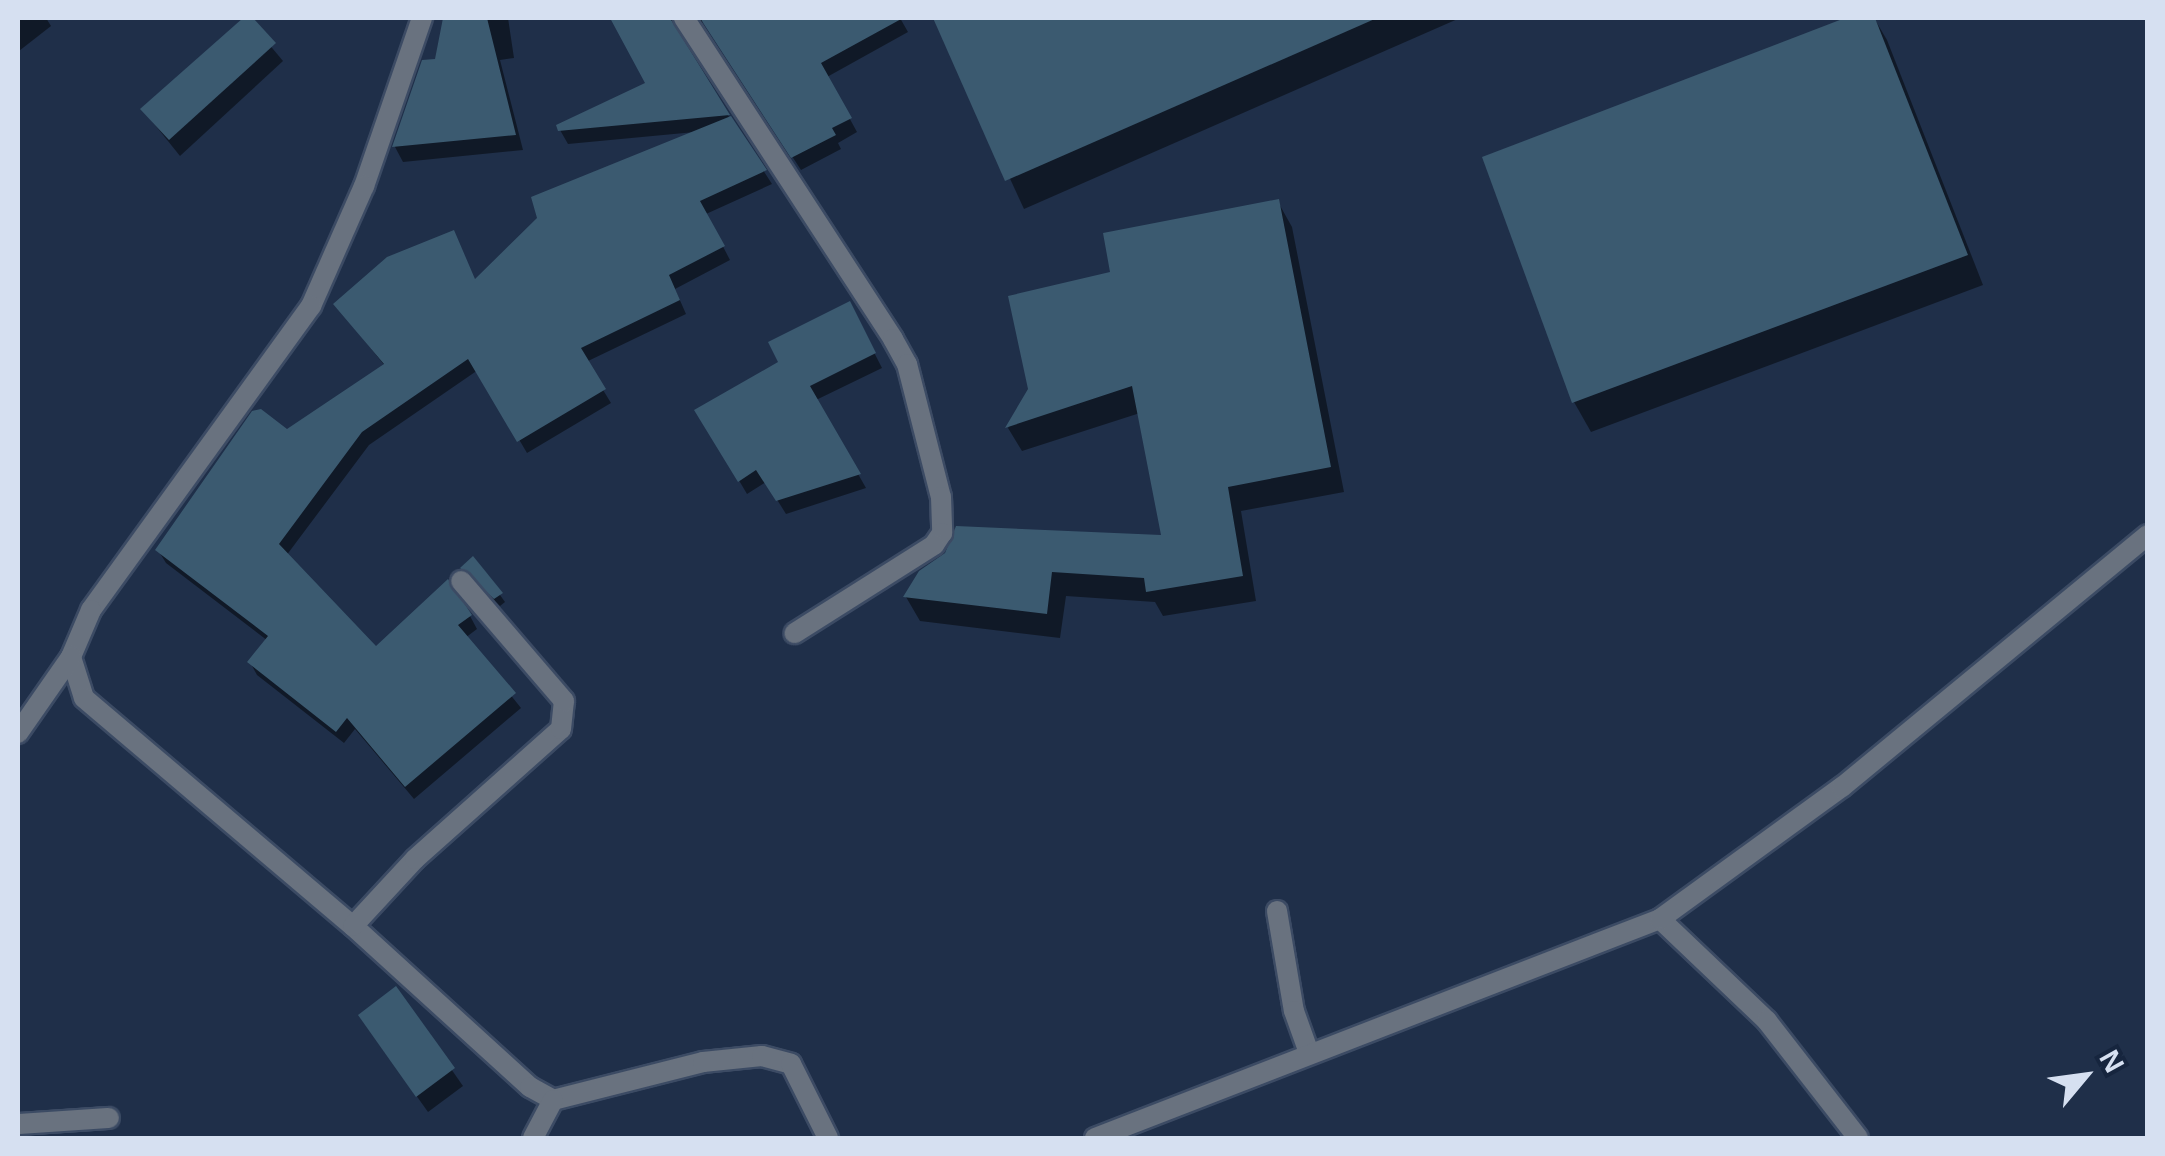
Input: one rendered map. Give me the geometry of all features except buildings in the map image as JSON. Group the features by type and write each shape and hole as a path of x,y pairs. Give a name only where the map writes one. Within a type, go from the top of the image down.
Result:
{"street":[{"path":"18,733 70,657 91,610 310,306 364,186 422,18"},
{"path":"684,18 894,339 906,364 941,497 942,533 934,545 795,634"},
{"path":"1095,1138 1660,918 1842,787 2148,535"},
{"path":"353,926 469,808 561,728 564,702 461,581"},
{"path":"70,657 84,698 353,926 506,1068 553,1100"},
{"path":"1277,911 1294,1011 1308,1053"},
{"path":"1660,918 1768,1020 1858,1138"},
{"path":"533,1138 553,1100 703,1062 762,1056 791,1064 828,1138"},
{"path":"18,1124 109,1118"}]}
